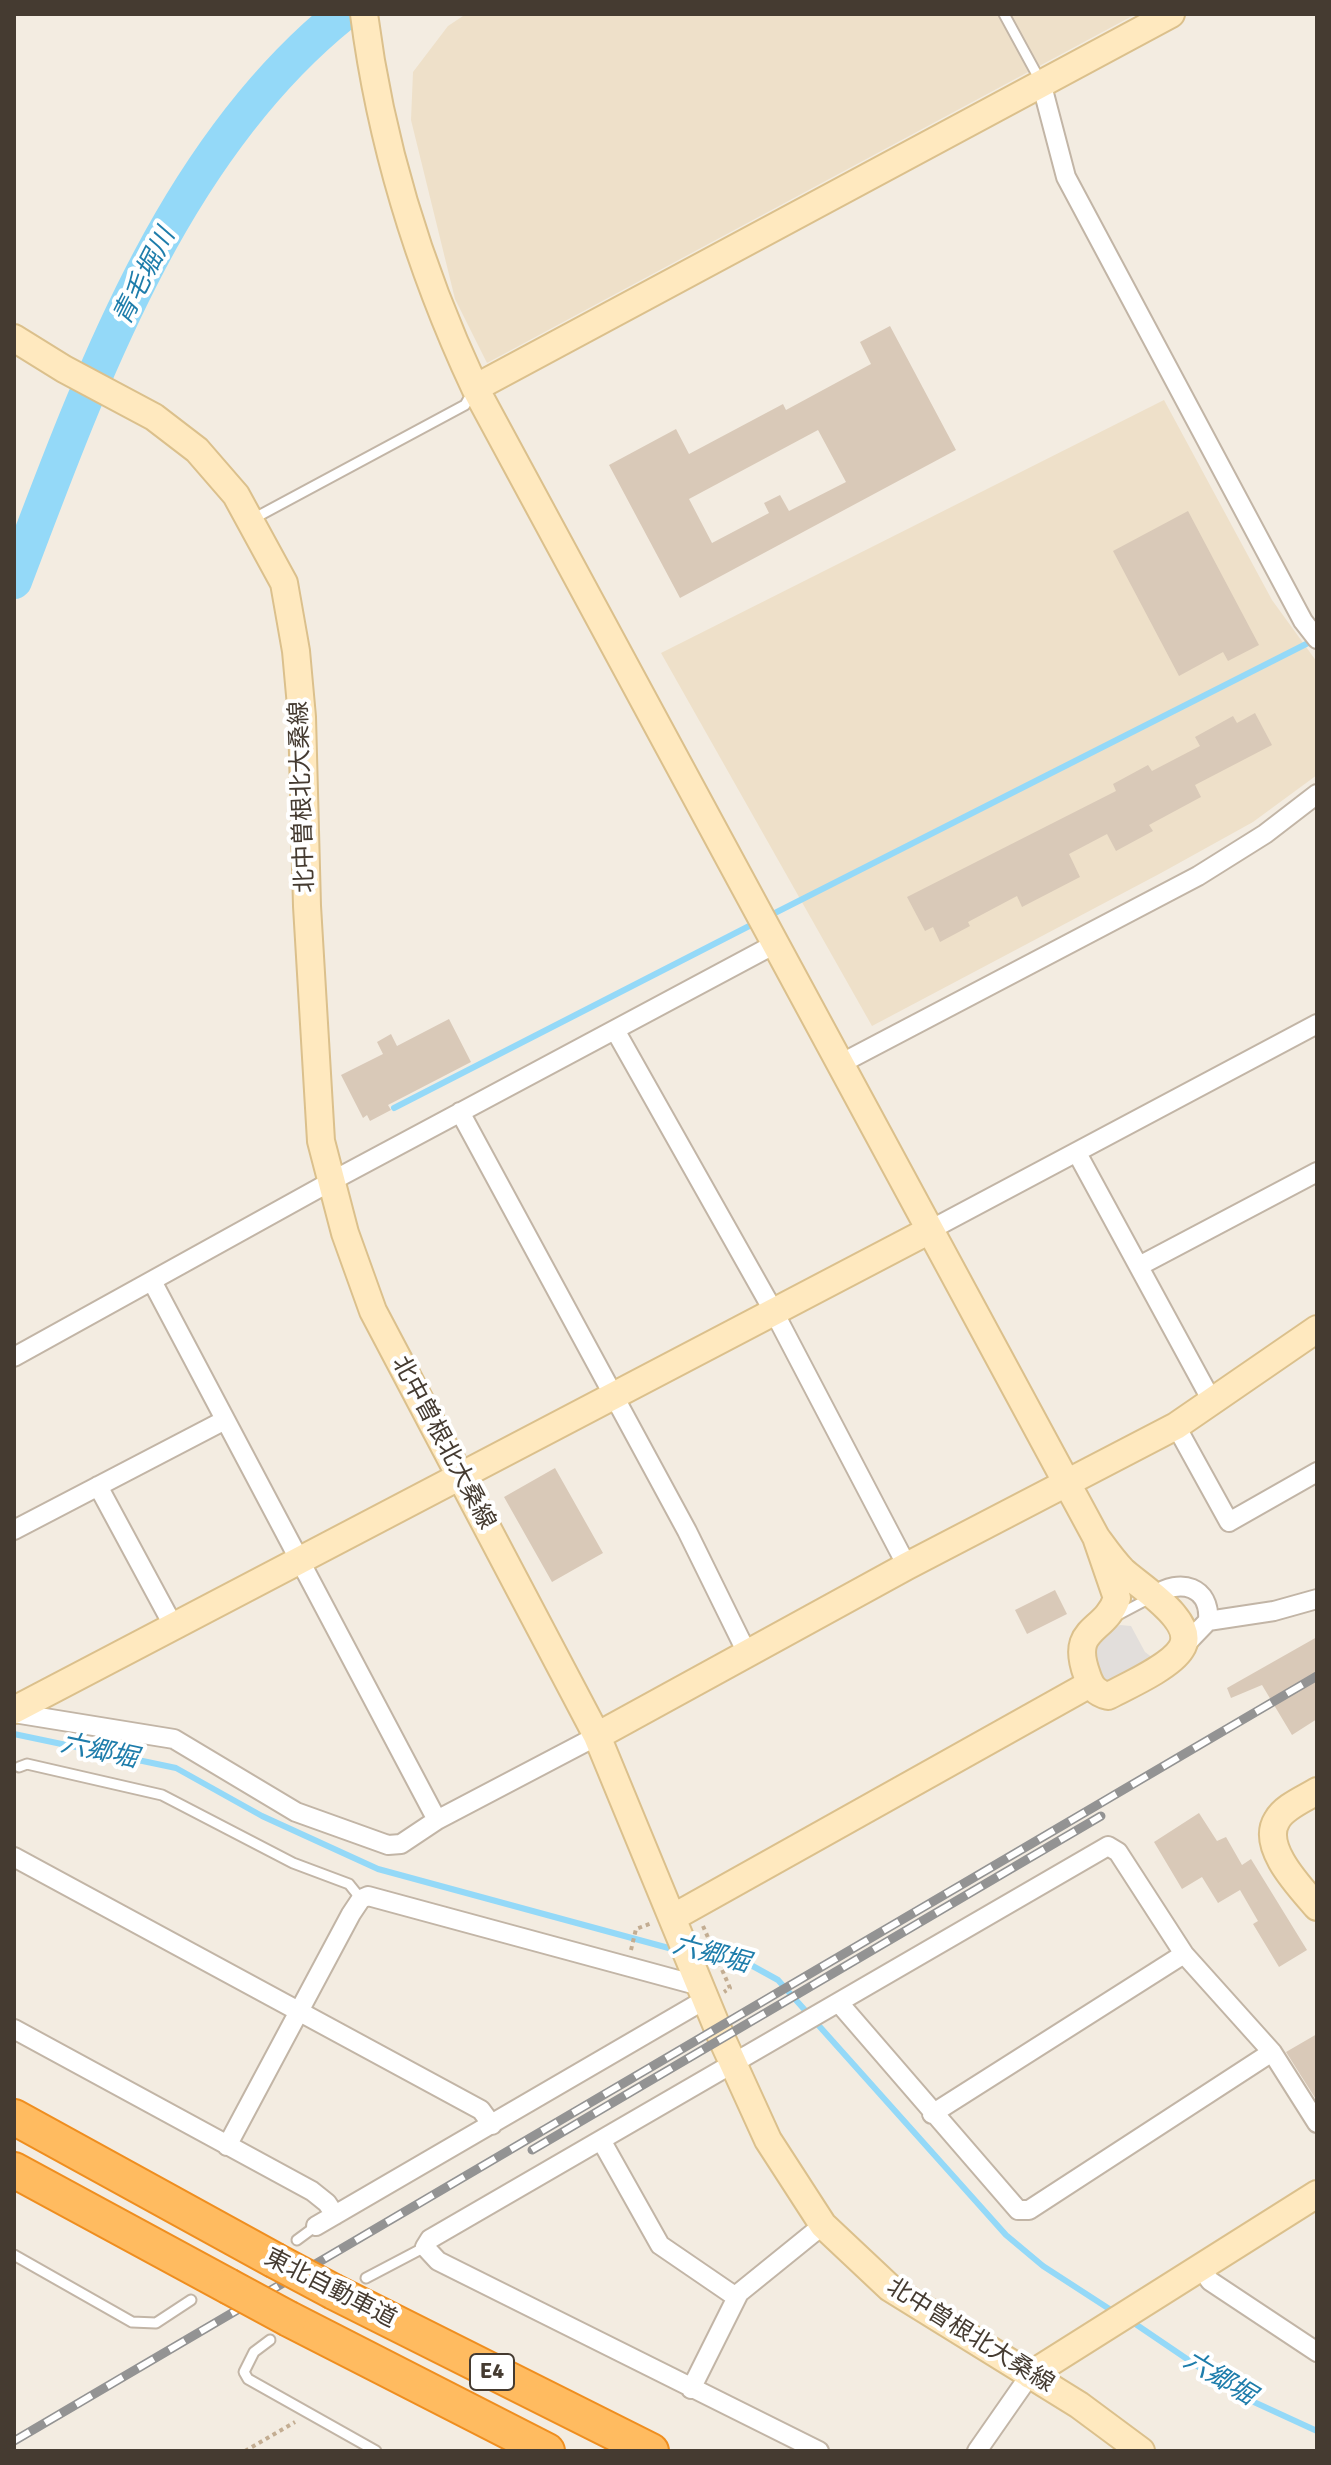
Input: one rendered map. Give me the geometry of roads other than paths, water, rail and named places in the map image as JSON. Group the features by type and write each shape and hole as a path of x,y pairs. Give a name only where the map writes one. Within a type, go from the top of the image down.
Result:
{"highway":[{"name":"東北自動車道","path":"14,2117 286,2250 334,2292 651,2451"},
{"name":"東北自動車道","path":"14,2170 228,2286 279,2329 547,2451"}],"street":[{"path":"364,14 372,74 409,229 444,323 475,388 1096,1537 1116,1589 1114,1607 1086,1634 1082,1645 1090,1684 1099,1694 1108,1696 1170,1660 1208,1621 1274,1611 1317,1599"},
{"path":"475,388 1171,14"},
{"path":"1041,82 1066,177 1303,621 1317,639"},
{"name":"北中曽根北大桑線","path":"14,338 64,369 154,417 197,450 236,495 284,583 296,651 320,1125 330,1182 373,1311 597,1736 670,1925 700,1985 732,2064 768,2140 823,2225 890,2288 1090,2412 1141,2451"},
{"path":"840,1064 1198,876 1265,834 1317,794"},
{"path":"14,1357 153,1283 330,1182 775,944"},
{"path":"14,1712 1317,1024"},
{"path":"615,1030 774,1312 907,1566"},
{"path":"460,1112 687,1531 747,1653"},
{"path":"1077,1153 1141,1265 1213,1403"},
{"path":"1141,1265 1317,1172"},
{"path":"153,1283 437,1820"},
{"path":"14,1712 174,1739 296,1812 388,1845 401,1844 437,1820 907,1566 1176,1426 1315,1334"},
{"path":"14,1530 225,1420"},
{"path":"1176,1426 1229,1522 1317,1472"},
{"path":"98,1486 174,1627"},
{"path":"1096,1537 1122,1570 1176,1618 1184,1634 1182,1648"},
{"path":"1154,1596 1175,1585 1192,1587 1206,1600 1208,1621"},
{"path":"670,1925 1090,1684"},
{"path":"1317,1791 1278,1817 1273,1831 1278,1852 1317,1907"},
{"path":"819,2451 438,2261 425,2247 430,2239 1108,1846 1118,1852 1184,1954 1272,2052 1317,2123"},
{"path":"14,1857 481,2110 492,2125"},
{"path":"227,2146 361,1899 381,1897 700,1985"},
{"path":"932,2114 1184,1954"},
{"path":"316,2226 492,2125 700,1985"},
{"path":"832,2006 1018,2210 1029,2210 1272,2052"},
{"path":"14,2029 312,2191 335,2215"},
{"path":"601,2140 660,2245 669,2255 736,2297"},
{"path":"977,2451 1030,2375 1317,2194"},
{"path":"691,2389 736,2297 823,2225"},
{"path":"1201,2268 1210,2281 1317,2352"}],"lane":[{"path":"1004,14 1041,82"},
{"path":"251,520 465,405 475,388"},
{"path":"1103,1619 1117,1617 1154,1596"},
{"path":"19,1767 27,1764 162,1795 293,1863 349,1884 361,1899"},
{"path":"286,2250 316,2226"},
{"path":"366,2278 425,2247"},
{"path":"14,2255 132,2322 156,2323 191,2300"},
{"path":"279,2329 254,2352 244,2372 256,2386 376,2451"}],"waterway":[{"name":"青毛堀川","path":"14,581 106,350 142,274 183,201 229,133 282,70 342,14"},
{"path":"767,917 1314,640"},
{"path":"394,1108 757,922"},
{"name":"六郷堀","path":"14,1734 176,1768 262,1816 378,1869 676,1950"},
{"name":"六郷堀","path":"694,1953 749,1964 778,1980 1006,2235 1043,2266 1114,2312"},
{"name":"六郷堀","path":"1131,2321 1243,2397 1317,2431"}],"railway":[{"path":"14,2441 1317,1676"},
{"path":"532,2150 1101,1816"}]}
